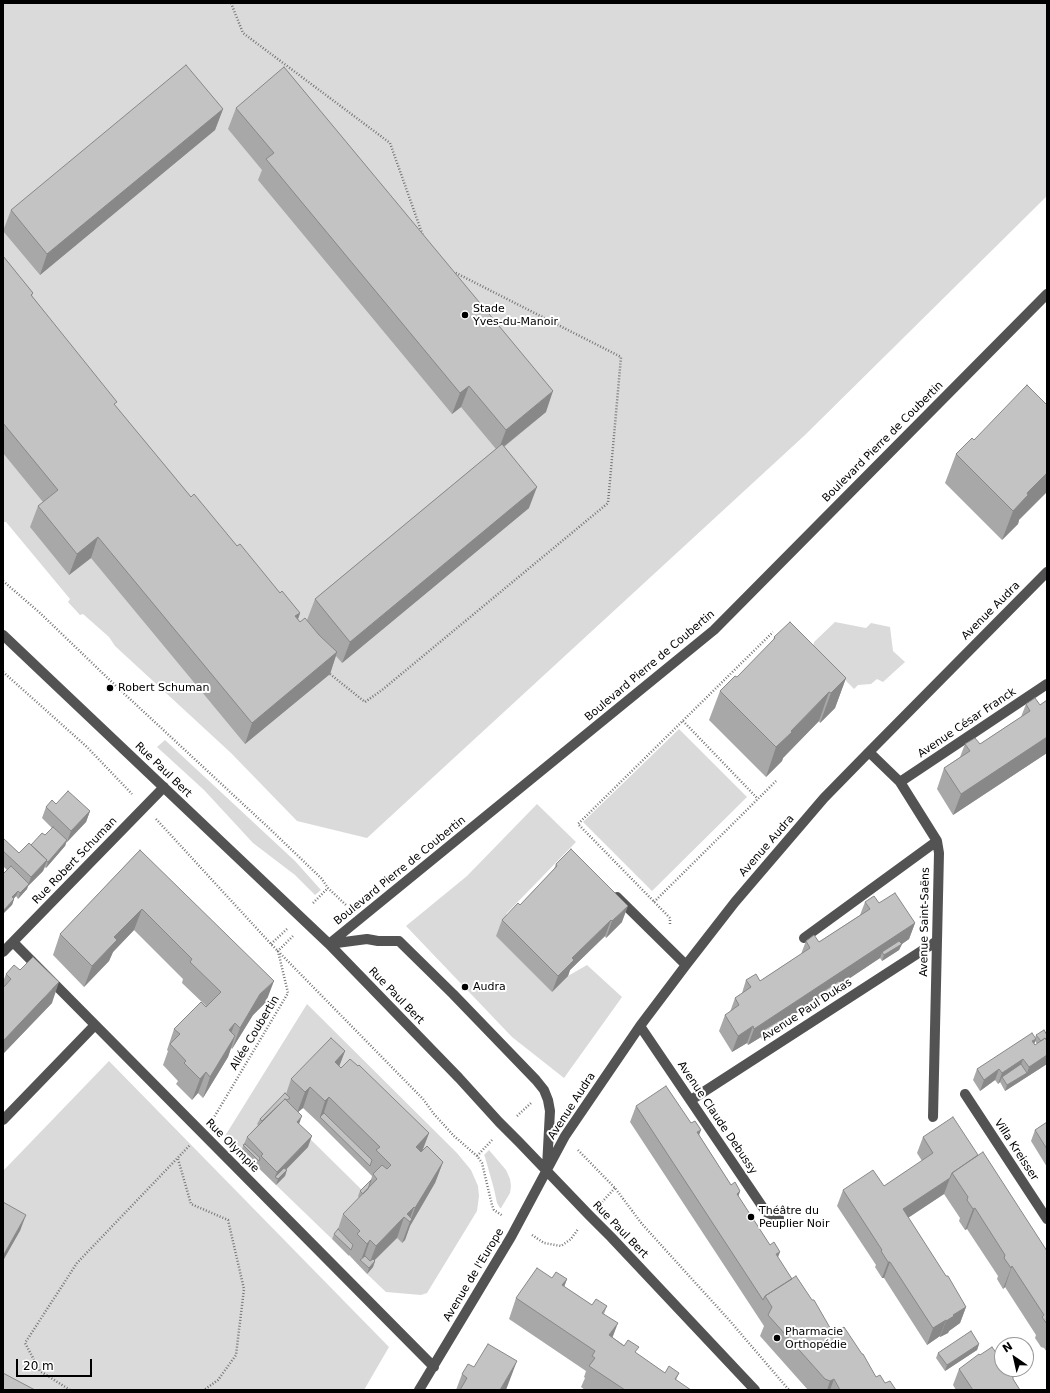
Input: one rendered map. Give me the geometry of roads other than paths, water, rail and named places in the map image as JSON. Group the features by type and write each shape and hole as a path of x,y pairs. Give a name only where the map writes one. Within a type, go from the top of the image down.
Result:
{"street":[{"name":"Boulevard Pierre de Coubertin","path":"329,944 714,630 1047,294"},
{"name":"Avenue Audra","path":"547,1171 565,1136 640,1026 735,902 824,798 1047,572"},
{"name":"Rue Paul Bert","path":"3,635 308,922 459,1078 498,1122 616,1242 755,1390"},
{"name":"Avenue César Franck","path":"900,782 1047,684"},
{"name":"Avenue Saint-Saëns","path":"869,752 900,782 937,841 939,853 933,1118"},
{"name":"Rue Robert Schuman","path":"3,952 164,787"},
{"path":"804,938 937,841"},
{"path":"611,891 686,965"},
{"path":"329,944 366,939 378,941 399,941 536,1080 544,1090 550,1111 547,1171"},
{"name":"Avenue Paul Dukas","path":"691,1100 937,941"},
{"name":"Rue Olympie","path":"13,942 434,1367"},
{"path":"3,1120 95,1025"},
{"name":"Avenue Claude Debussy","path":"640,1026 766,1212 779,1218"},
{"name":"Villa Kreisser","path":"965,1094 1047,1219"},
{"name":"Avenue de l'Europe","path":"419,1390 511,1237 547,1171"}],"place":[{"name":"Stade Yves-du-Manoir","path":"465,315"},
{"name":"Robert Schuman","path":"110,688"},
{"name":"Audra","path":"465,987"},
{"name":"Théâtre du Peuplier Noir","path":"751,1217"},
{"name":"Pharmacie Orthopédie","path":"777,1338"}]}
